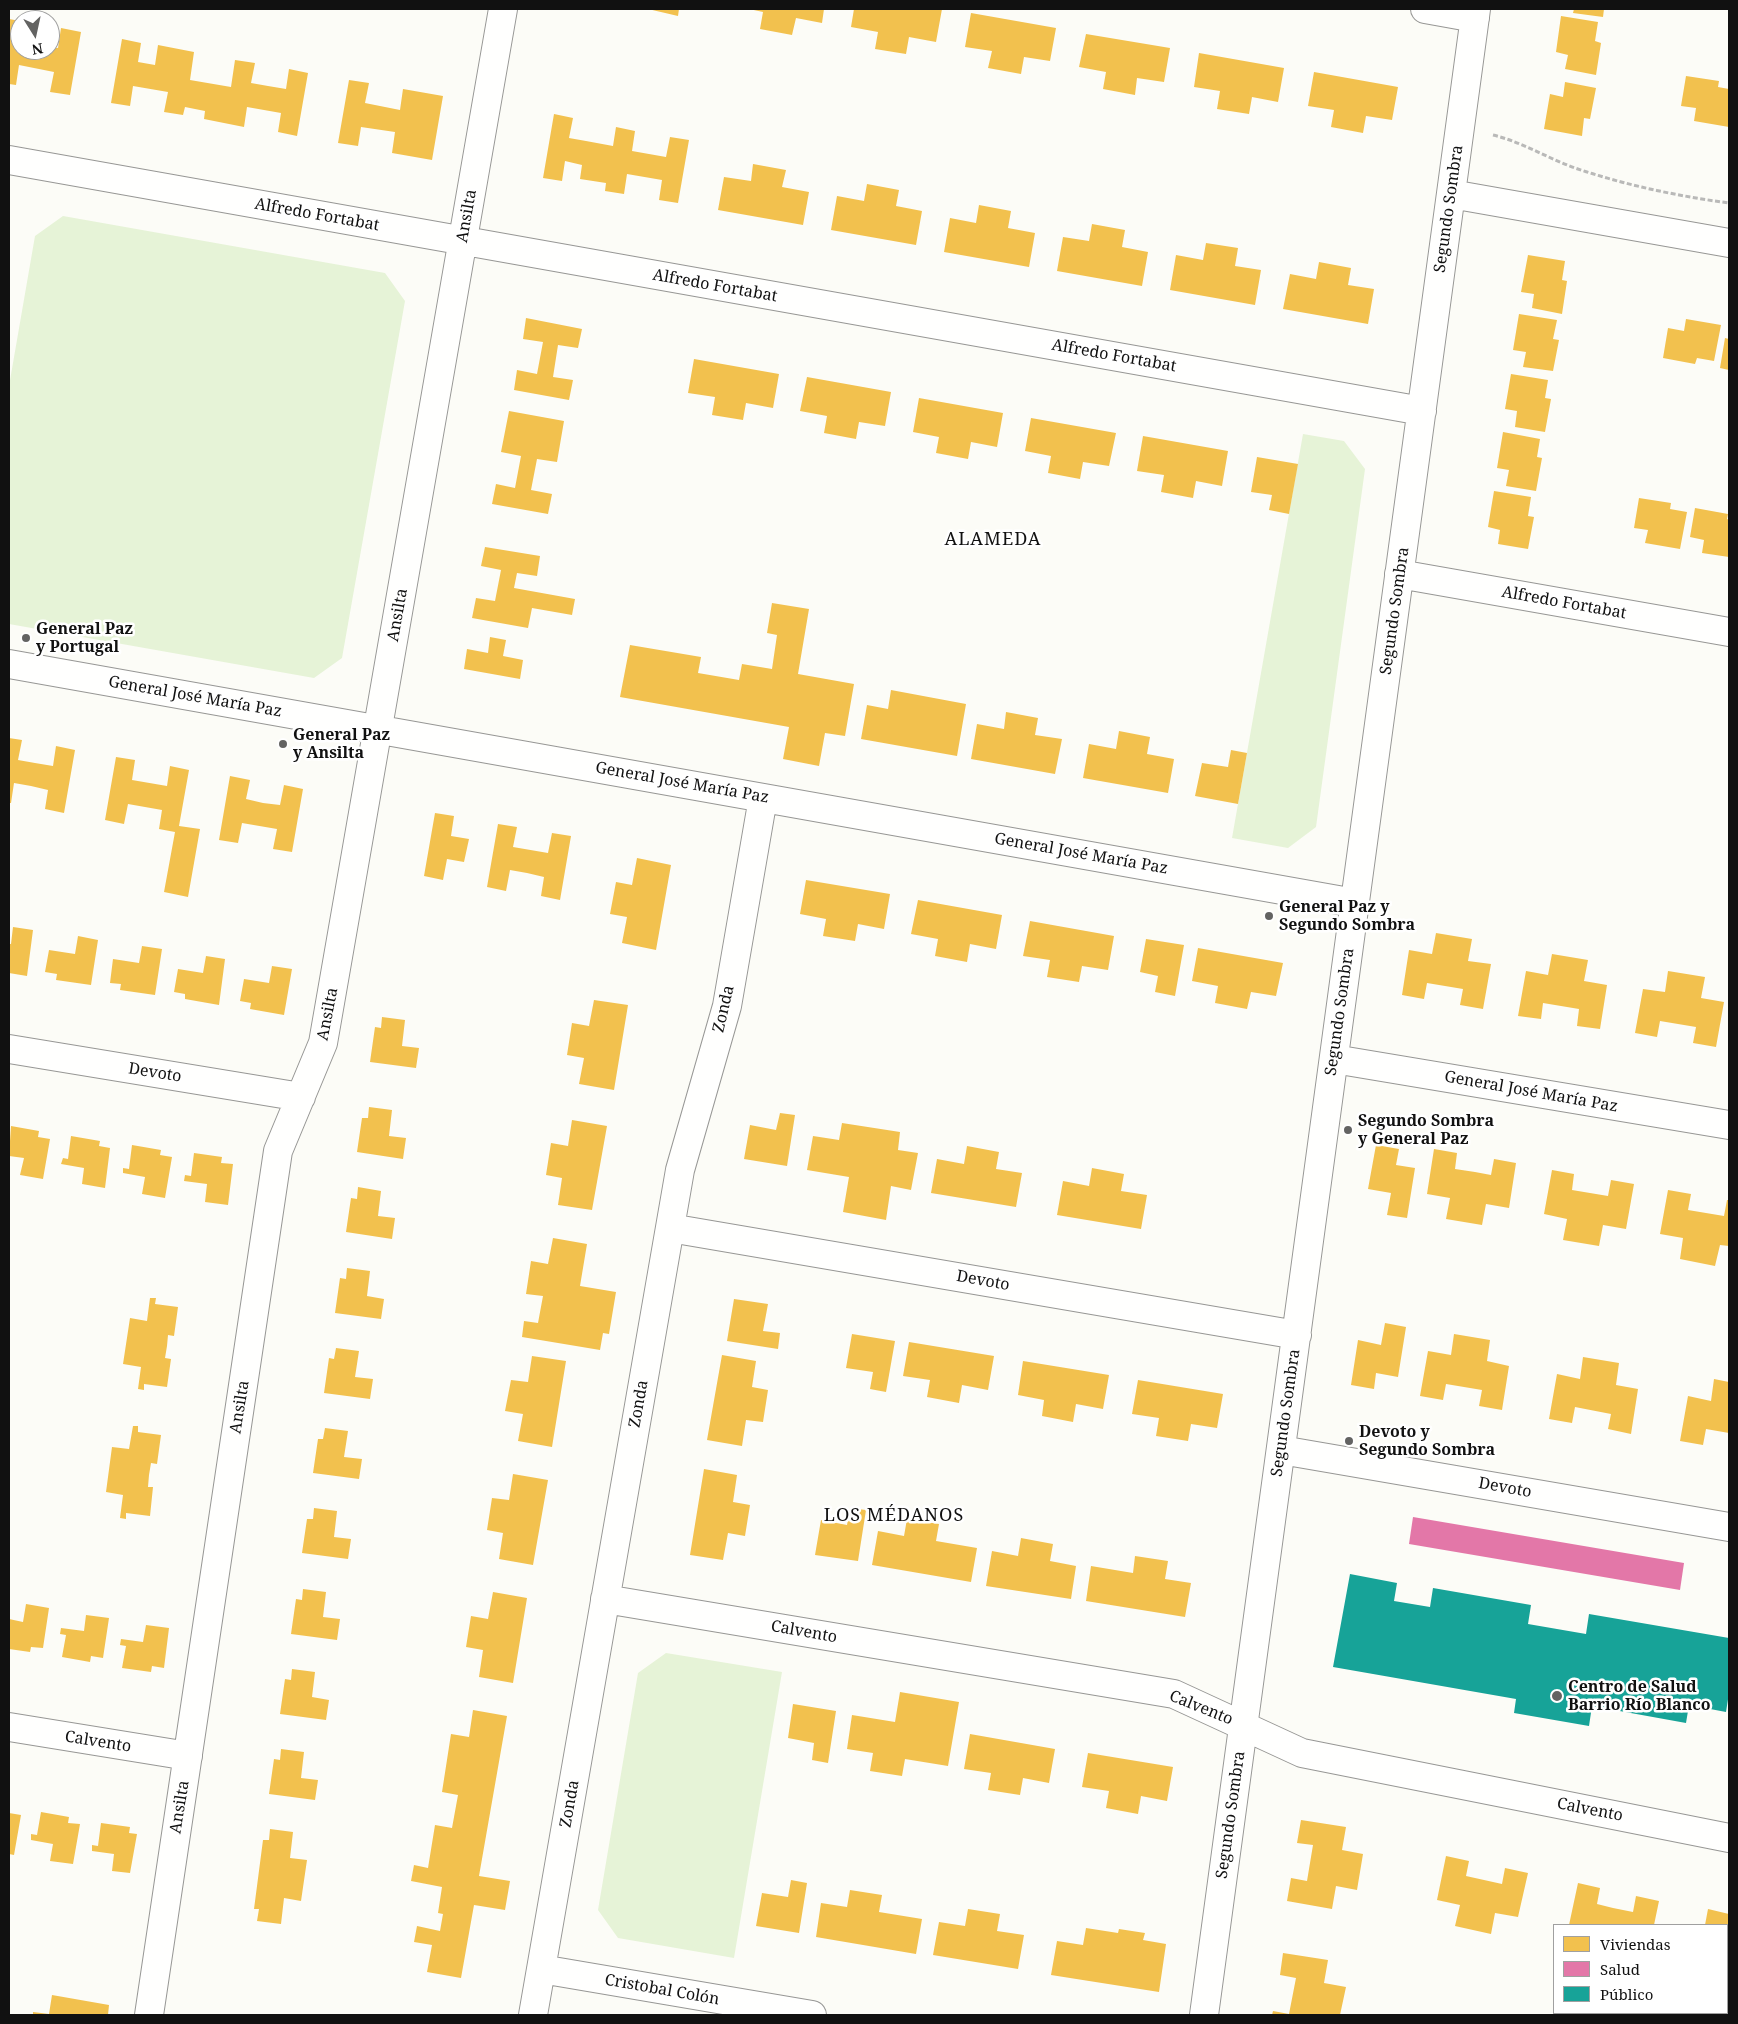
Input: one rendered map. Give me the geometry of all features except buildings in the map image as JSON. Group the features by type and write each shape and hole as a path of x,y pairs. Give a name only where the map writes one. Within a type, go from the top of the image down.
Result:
{"street":[{"name":"Ansilta","path":"148,2015 278,1151 323,1043 504,9"},
{"path":"1425,9 1476,13"},
{"name":"Segundo Sombra","path":"1204,2015 1476,13"},
{"name":"Alfredo Fortabat","path":"9,160 1422,411"},
{"path":"1451,194 1729,243"},
{"name":"Alfredo Fortabat","path":"1400,574 1729,632"},
{"name":"General José María Paz","path":"9,664 1355,903"},
{"name":"Zonda","path":"533,2015 680,1170 727,1006 763,798"},
{"name":"Devoto","path":"9,1049 301,1097"},
{"name":"General José María Paz","path":"1334,1059 1729,1126"},
{"name":"Devoto","path":"670,1228 1297,1335"},
{"name":"Devoto","path":"1281,1450 1729,1527"},
{"name":"Calvento","path":"605,1599 1174,1694 1302,1753 1729,1838"},
{"name":"Calvento","path":"9,1727 188,1756"},
{"name":"Cristobal Colón","path":"541,1969 812,2015"}],"path":[{"path":"1460,130 1501,137 1568,165 1627,184 1692,198 1729,203"}],"green space":[{"path":"63,216 385,273 405,301 342,658 314,678 9,624 9,386 35,236"},
{"path":"1303,434 1344,441 1365,469 1316,827 1288,848 1232,838"},
{"path":"666,1653 782,1672 734,1958 618,1938 598,1910 638,1673"}],"place":[{"name":"General Paz y Portugal","path":"26,638"},
{"name":"General Paz y Ansilta","path":"283,744"},
{"name":"General Paz y Segundo Sombra","path":"1269,916"},
{"name":"Segundo Sombra y General Paz","path":"1348,1130"},
{"name":"Devoto y Segundo Sombra","path":"1349,1441"},
{"name":"Centro de Salud Barrio Río Blanco","path":"1557,1696"}],"district":[{"name":"ALAMEDA","path":"993,540"},
{"name":"LOS MÉDANOS","path":"894,1516"}]}
